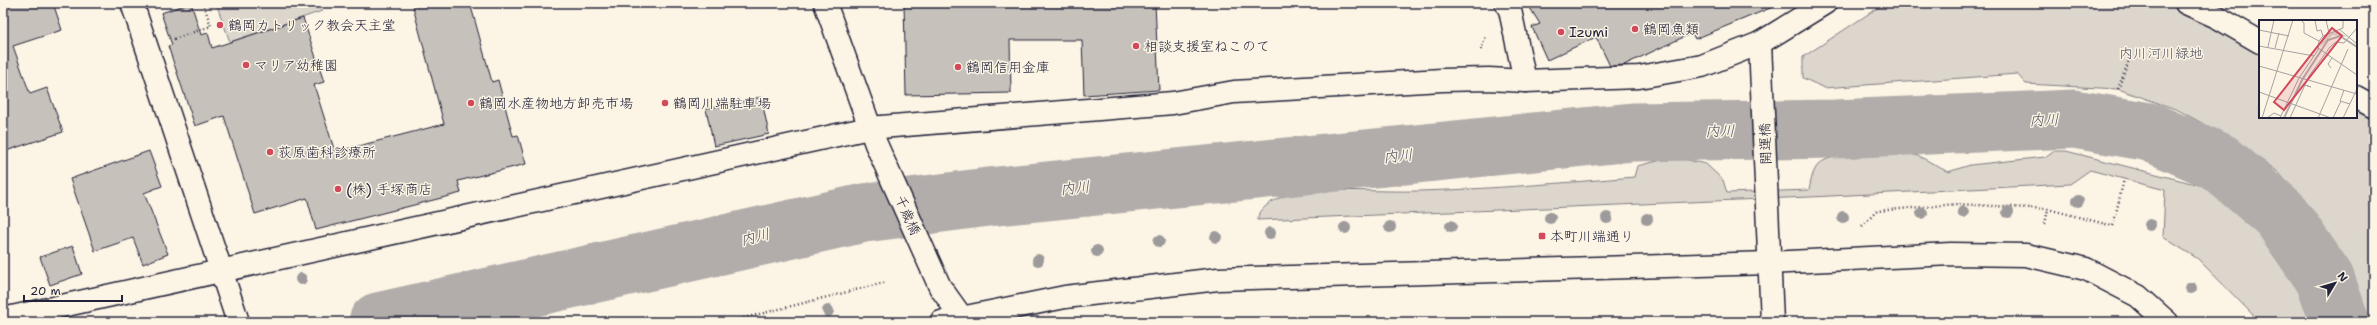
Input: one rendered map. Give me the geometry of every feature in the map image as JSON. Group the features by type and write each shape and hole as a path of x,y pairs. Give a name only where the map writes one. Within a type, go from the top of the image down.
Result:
{"street":[{"path":"132,3 238,322"},
{"name":"千歳橋","path":"825,3 873,136 956,320"},
{"path":"1506,3 1510,10 1525,81"},
{"path":"3,319 224,280 873,136 1173,103 1234,92 1442,80 1489,79 1525,81 1639,77 1702,66 1760,43 1825,3"},
{"path":"2186,3 2223,10 2259,41"},
{"name":"開運橋","path":"1760,43 1772,322"},
{"path":"2357,98 2374,107"},
{"path":"956,320 1065,297 1218,279 1770,263 1951,254 2026,254 2086,269 2138,296 2167,322"}],"path":[{"path":"166,41 211,26 204,3"},
{"path":"2118,89 2132,52"},
{"path":"1862,226 1878,211 1957,204 2048,209 2113,226 2124,179"},
{"path":"2045,224 2048,209"},
{"path":"728,322 887,282"}],"green space":[{"path":"216,3 319,3 322,11 230,42"},
{"name":"内川河川緑地","path":"1885,3 2170,3 2194,13 2259,49 2259,118 2357,118 2357,108 2374,118 2374,322 2369,322 2360,295 2335,244 2308,206 2278,172 2237,142 2178,110 2118,89 2026,84 2017,74 1824,88 1803,78 1803,57"},
{"path":"2053,151 2066,151 2207,187 2235,207 2261,235 2290,274 2314,322 2260,322 2198,259 2163,237 2165,190 2090,170 2070,184 1810,197 1257,220 1261,211 1272,202 1285,196 1299,193 1333,191 1419,191 1473,189 1634,177 1637,166 1674,157 1706,164 1723,180 1727,193 1809,190 1813,173 1819,164 1827,159 1852,153 1897,152 1909,154 1918,156 1948,172 1970,165 2045,157"}],"building":[{"path":"3,3 53,3 62,30 13,46 30,94 47,88 63,132 3,152"},
{"path":"191,3 201,35 208,33 212,48 303,18 324,82 314,85 335,152 444,124 413,7 427,3 470,3 492,82 498,80 513,136 518,135 526,164 458,181 461,193 316,230 307,198 255,214 224,116 195,126 168,46 172,45 161,13"},
{"path":"904,3 1155,3 1159,90 1084,95 1082,40 1010,40 1011,93 906,95"},
{"path":"1527,3 1780,4 1695,39 1692,33 1624,65 1610,66 1596,37 1547,60 1532,27 1540,24"},
{"path":"761,97 769,134 714,146 706,109"},
{"path":"149,151 162,186 144,193 168,254 143,264 133,238 95,251 70,179"},
{"path":"73,246 82,274 50,285 40,257"}],"waterway":[{"name":"内川","path":"378,322 864,213 988,197 1633,132 1834,129 2074,119 2150,132 2219,162 2280,214 2325,279 2340,322"}],"place":[{"name":"鶴岡カトリック教会天主堂","path":"220,25"},
{"name":"鶴岡魚類","path":"1635,29"},
{"name":"Izumi","path":"1561,32"},
{"name":"相談支援室ねこのて","path":"1136,46"},
{"name":"マリア幼稚園","path":"246,65"},
{"name":"鶴岡信用金庫","path":"958,67"},
{"name":"鶴岡水産物地方卸売市場","path":"471,103"},
{"name":"鶴岡川端駐車場","path":"665,103"},
{"name":"荻原歯科診療所","path":"270,152"},
{"name":"(株) 手塚商店","path":"338,189"},
{"name":"本町川端通り","path":"1542,236"}]}
